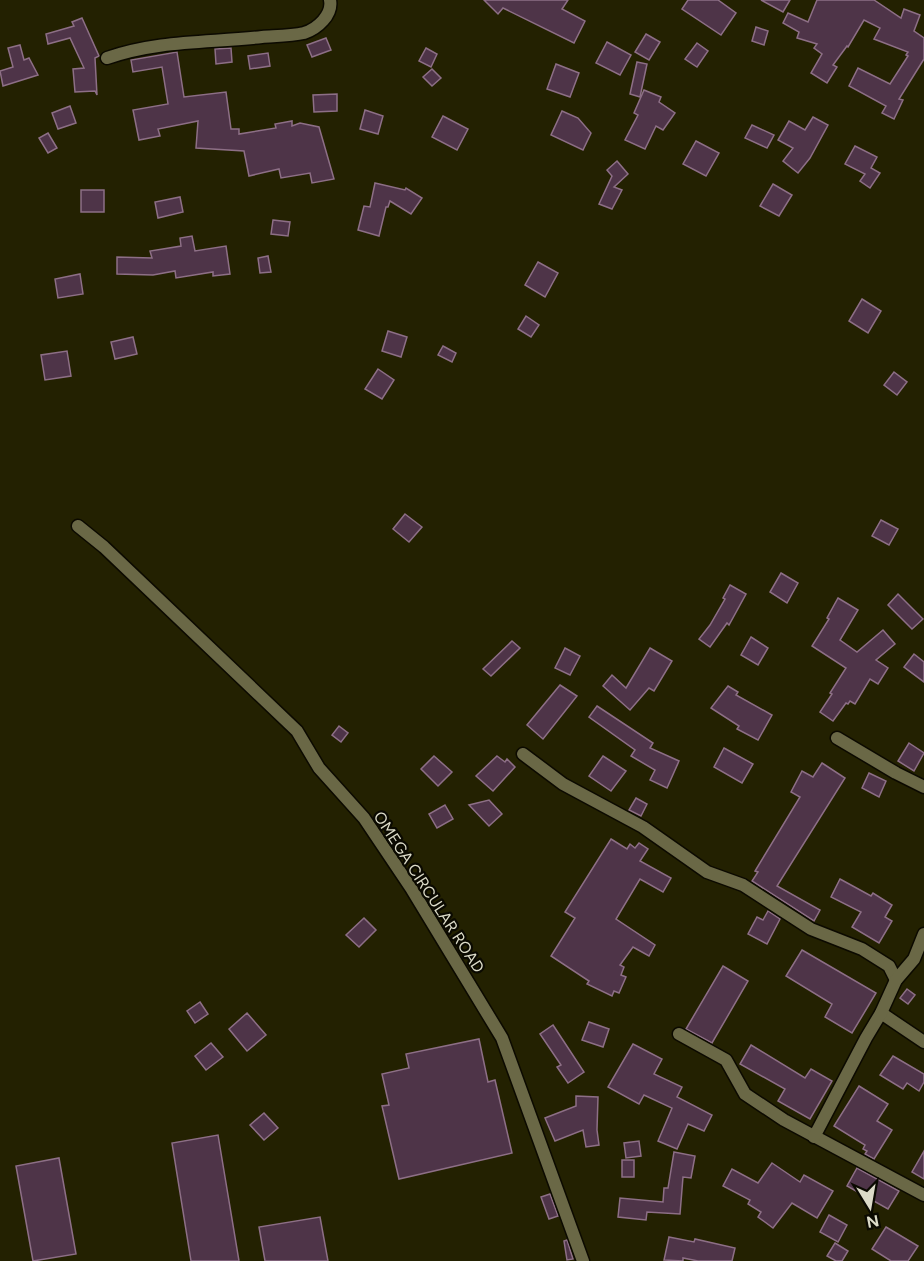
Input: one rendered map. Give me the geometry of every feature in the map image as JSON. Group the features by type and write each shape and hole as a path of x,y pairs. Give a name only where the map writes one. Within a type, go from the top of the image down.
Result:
{"street":[{"path":"107,58 125,52 181,42 248,39 305,33 324,20 331,6 330,0"},
{"name":"OMEGA CIRCULAR ROAD","path":"78,526 104,547 297,731 319,768 364,818 411,888 502,1038 584,1261"},
{"path":"837,738 924,787"},
{"path":"523,754 563,784 643,827 707,872 744,885 811,929 862,948 889,966 896,980"},
{"path":"814,1137 881,1013 896,980 914,958 924,934"},
{"path":"881,1013 924,1042"},
{"path":"679,1034 726,1060 746,1094 784,1120 924,1195"}],"building":[{"path":"484,0 568,0 562,9 585,21 574,43 503,8 498,14"},
{"path":"688,0 718,0 736,13 721,35 682,9"},
{"path":"761,0 790,0 783,12"},
{"path":"817,0 874,0 901,18 904,9 920,15 914,31 924,38 924,59 899,99 903,100 894,119 882,113 886,106 849,86 858,68 890,84 908,56 906,55 908,52 874,39 880,28 864,20 848,47 833,65 837,67 827,83 811,73 822,54 814,48 817,44 797,38 799,32 783,23 788,13 808,22"},
{"path":"82,18 99,56 95,58 97,95 95,91 75,92 73,69 84,68 70,38 48,44 46,34 74,26 72,22"},
{"path":"756,27 768,31 764,45 752,41"},
{"path":"646,34 660,42 649,60 635,52"},
{"path":"326,38 331,50 312,57 307,45"},
{"path":"607,42 631,55 620,75 596,63"},
{"path":"697,43 708,51 697,67 685,59"},
{"path":"20,45 24,60 29,58 38,75 3,86 0,71 13,67 8,48"},
{"path":"231,48 232,62 216,64 215,49"},
{"path":"426,48 437,54 431,67 419,61"},
{"path":"177,52 184,97 226,92 231,129 239,129 239,134 276,128 275,124 292,121 292,126 300,123 319,127 334,179 312,183 310,173 281,178 279,169 249,176 244,151 196,148 198,121 158,129 160,136 139,140 133,110 168,104 162,67 133,72 131,60"},
{"path":"268,53 270,66 250,69 248,56"},
{"path":"637,62 647,64 640,97 630,94"},
{"path":"556,64 579,73 570,97 547,89"},
{"path":"432,69 441,78 432,86 423,77"},
{"path":"644,90 661,97 659,102 675,113 663,130 656,126 645,149 625,140 638,115 634,113"},
{"path":"337,94 337,111 314,112 313,95"},
{"path":"70,106 76,123 58,129 52,113"},
{"path":"365,110 383,116 378,134 360,129"},
{"path":"562,111 578,118 591,133 583,150 551,135"},
{"path":"443,116 468,129 457,150 432,137"},
{"path":"813,117 828,125 810,158 798,173 783,161 793,148 778,140 789,121 805,130"},
{"path":"752,125 774,135 767,148 745,138"},
{"path":"48,133 57,148 48,153 39,138"},
{"path":"696,141 719,153 706,176 683,164"},
{"path":"855,146 877,157 871,168 880,173 870,188 860,181 865,174 845,164"},
{"path":"617,161 628,174 614,187 622,190 612,209 599,204 612,176 607,170"},
{"path":"375,183 405,190 406,188 422,198 411,214 390,201 386,207 379,236 358,230 364,206 370,207"},
{"path":"773,184 792,195 779,216 760,206"},
{"path":"81,190 104,190 104,212 81,212"},
{"path":"180,197 183,212 158,218 155,202"},
{"path":"273,220 290,222 288,236 271,234"},
{"path":"192,236 195,251 226,246 230,274 213,276 213,272 176,278 175,271 153,275 117,274 117,257 152,258 150,251 181,246 180,238"},
{"path":"268,256 271,272 260,273 258,258"},
{"path":"538,262 558,273 545,297 525,285"},
{"path":"80,274 83,294 58,298 55,279"},
{"path":"862,299 881,311 868,333 849,321"},
{"path":"526,316 539,325 531,337 518,329"},
{"path":"388,331 407,337 401,357 382,351"},
{"path":"133,337 137,354 115,359 111,342"},
{"path":"443,346 456,353 452,362 438,355"},
{"path":"67,351 71,376 45,380 41,355"},
{"path":"378,369 394,380 382,399 365,389"},
{"path":"894,372 907,382 897,395 884,385"},
{"path":"405,514 422,527 409,542 393,529"},
{"path":"881,520 898,529 889,545 872,536"},
{"path":"781,573 798,583 787,603 770,592"},
{"path":"730,585 746,594 729,625 727,623 710,647 699,639 725,599 723,598"},
{"path":"898,594 923,619 912,629 888,605"},
{"path":"838,598 858,610 840,640 857,652 883,630 895,644 876,660 888,668 878,684 870,679 855,704 850,701 846,703 833,721 820,712 846,668 812,646 829,619 827,618"},
{"path":"751,637 768,648 758,665 741,655"},
{"path":"512,641 520,648 491,676 483,669"},
{"path":"565,648 580,656 570,675 555,668"},
{"path":"650,648 672,661 654,691 649,688 630,710 603,686 612,675 626,688"},
{"path":"914,654 924,662 924,682 904,667"},
{"path":"560,685 577,696 543,739 527,725"},
{"path":"728,686 738,692 736,695 772,715 758,740 737,729 739,726 711,708"},
{"path":"597,706 653,743 650,748 679,761 667,788 650,780 655,770 631,756 635,750 589,717"},
{"path":"339,726 348,733 341,742 332,735"},
{"path":"909,743 924,753 914,771 898,761"},
{"path":"724,748 753,764 742,783 714,767"},
{"path":"434,756 452,772 438,786 421,769"},
{"path":"497,756 505,762 507,759 515,767 493,791 476,776"},
{"path":"603,756 626,771 611,791 589,776"},
{"path":"822,763 845,778 777,886 820,910 814,921 752,881 758,872 755,871 800,797 791,792 802,771 813,777"},
{"path":"869,773 886,781 879,797 862,788"},
{"path":"636,798 647,804 641,816 629,810"},
{"path":"489,800 502,814 489,826 469,805"},
{"path":"445,805 453,819 437,828 429,814"},
{"path":"611,839 627,849 630,844 635,848 639,843 648,849 640,861 671,878 663,892 640,879 616,919 655,945 649,956 633,947 620,965 624,967 621,975 626,977 619,993 614,991 612,996 587,984 589,981 551,956 575,918 565,912"},
{"path":"840,879 871,896 873,893 892,905 885,917 892,921 879,943 852,927 861,912 831,897"},
{"path":"768,911 780,919 767,944 748,934 757,917 763,920"},
{"path":"364,918 376,930 359,947 346,935"},
{"path":"802,950 876,993 852,1033 825,1017 832,1004 786,976"},
{"path":"723,966 748,981 712,1043 686,1029"},
{"path":"907,989 915,995 908,1004 900,998"},
{"path":"200,1002 208,1014 195,1023 187,1011"},
{"path":"247,1013 266,1035 247,1051 229,1029"},
{"path":"589,1022 609,1029 603,1047 582,1040"},
{"path":"553,1025 584,1072 568,1083 557,1067 561,1065 540,1034"},
{"path":"479,1039 488,1082 495,1080 512,1153 399,1179 382,1106 389,1105 382,1074 409,1068 406,1054"},
{"path":"211,1043 223,1057 206,1070 195,1056"},
{"path":"633,1044 662,1059 654,1074 682,1087 677,1097 712,1115 704,1131 688,1124 677,1149 658,1141 672,1108 644,1095 639,1104 608,1087"},
{"path":"751,1045 805,1078 811,1069 832,1081 810,1119 778,1101 785,1089 740,1064"},
{"path":"893,1056 924,1074 924,1082 919,1091 907,1083 903,1089 880,1075"},
{"path":"859,1086 888,1104 877,1121 892,1130 874,1159 865,1154 867,1151 863,1149 865,1145 834,1126"},
{"path":"576,1096 598,1097 599,1145 586,1147 583,1130 555,1141 545,1118 576,1106"},
{"path":"264,1113 278,1128 264,1140 250,1125"},
{"path":"218,1135 239,1261 191,1261 172,1143"},
{"path":"639,1141 641,1156 626,1158 624,1143"},
{"path":"924,1151 924,1179 912,1172"},
{"path":"674,1152 695,1156 691,1178 683,1177 680,1214 647,1212 646,1220 618,1217 620,1198 663,1202 664,1188 668,1188"},
{"path":"59,1158 76,1254 33,1261 16,1166"},
{"path":"622,1160 634,1160 634,1177 622,1177"},
{"path":"772,1163 800,1182 804,1175 833,1191 817,1218 792,1203 773,1228 758,1217 761,1212 748,1204 750,1200 723,1186 732,1169 758,1183"},
{"path":"857,1168 899,1191 888,1209 847,1186"},
{"path":"550,1194 558,1216 549,1219 541,1197"},
{"path":"829,1215 847,1225 838,1242 820,1232"},
{"path":"320,1217 328,1261 265,1261 259,1227"},
{"path":"886,1227 918,1246 908,1261 891,1261 872,1249"},
{"path":"669,1237 694,1242 695,1239 735,1248 732,1261 698,1261 683,1258 683,1261 664,1260"},
{"path":"567,1240 573,1259 567,1260 564,1241"},
{"path":"835,1243 848,1251 842,1261 836,1261 827,1256"}]}
